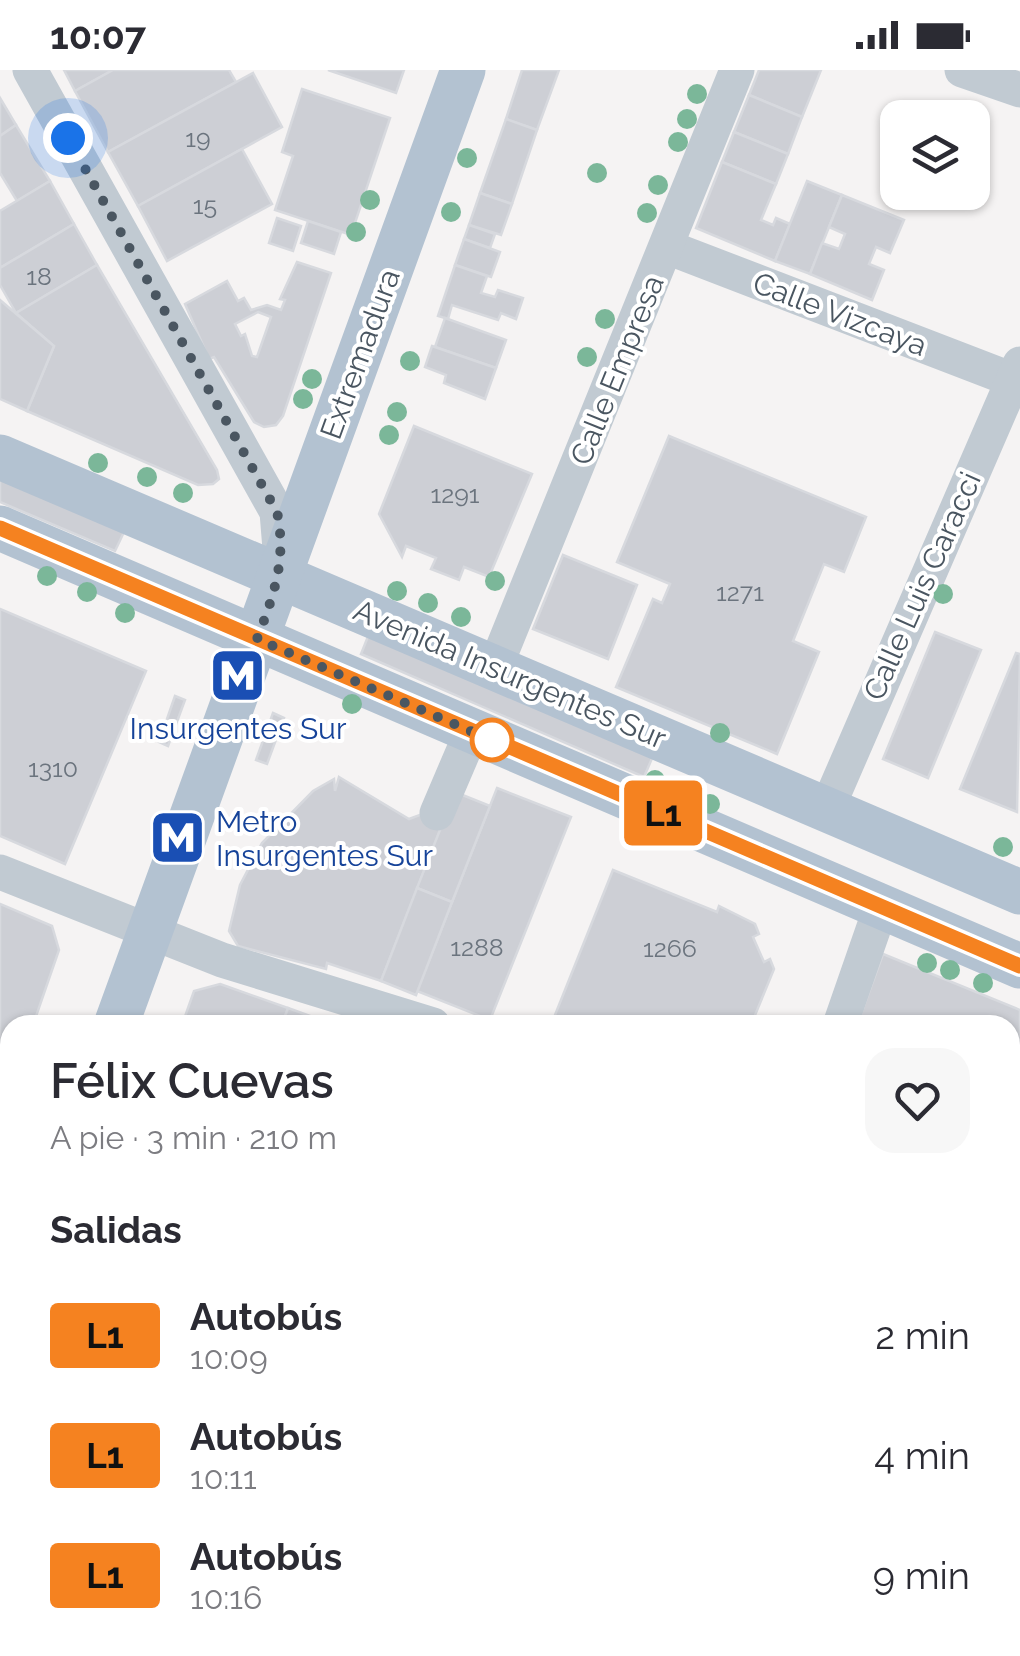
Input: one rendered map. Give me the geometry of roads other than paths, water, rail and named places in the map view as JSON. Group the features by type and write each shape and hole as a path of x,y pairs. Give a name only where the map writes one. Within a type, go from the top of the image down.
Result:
{"main road":[{"name":"Extremadura","path":"120,1015 463,70"},
{"name":"Avenida Insurgentes Sur","path":"0,456 1020,892"},
{"path":"0,528 1020,966"}],"street":[{"path":"30,70 277,512 282,541 280,576"},
{"name":"Calle Empresa","path":"494,670 737,70"},
{"path":"962,70 1020,90"},
{"name":"Calle Vizcaya","path":"667,247 1017,372"},
{"name":"Calle Luis Caracci","path":"827,809 1017,372"},
{"path":"437,813 472,731"},
{"path":"0,872 222,960 401,1015"},
{"path":"843,1015 881,907"}],"place":[{"name":"Insurgentes Sur","path":"238,675"},
{"name":"Metro Insurgentes Sur","path":"177,838"}]}
